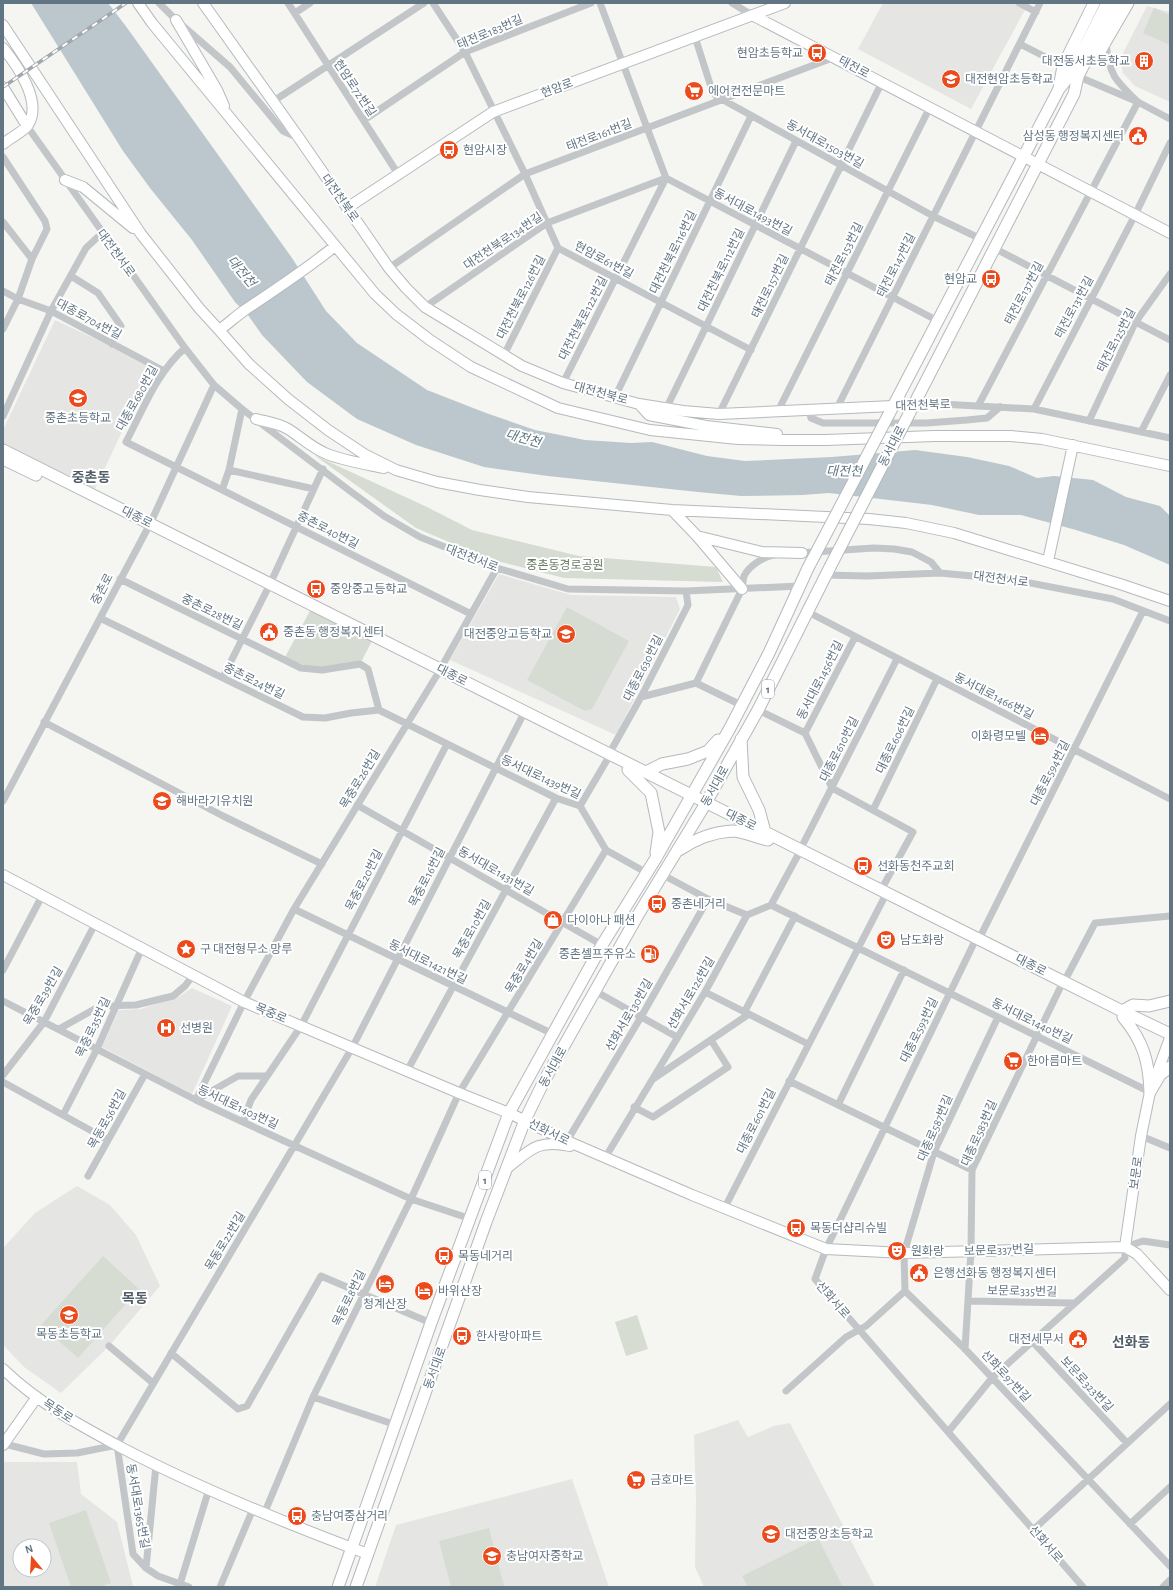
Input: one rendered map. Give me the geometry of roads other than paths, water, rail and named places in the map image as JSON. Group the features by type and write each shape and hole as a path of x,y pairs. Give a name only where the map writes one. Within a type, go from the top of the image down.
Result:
{"main road":[{"path":"138,3 152,23 375,294 396,314 430,340 471,367 558,408 650,430 738,438 826,440 982,435 1042,439 1170,466"},
{"name":"대전천북로","path":"203,3 389,268 425,307 522,366 563,383 639,404 666,409 719,414 778,411 891,410"},
{"name":"현암로","path":"347,208 493,112 785,3"},
{"path":"1059,89 1063,66 1094,3"},
{"name":"동서대로","path":"338,1587 431,1323 471,1220 509,1113 602,945 656,858 730,728 769,653 808,568 1059,89 1071,74 1107,3"},
{"name":"동서대로","path":"356,1587 525,1120 544,1081 595,991 675,853 705,805 758,710 1074,94 1078,76 1116,3"},
{"path":"1074,94 1128,3"},
{"name":"태전로","path":"752,15 1170,233"},
{"path":"176,20 218,90 229,116"},
{"path":"3,25 141,234 218,330 249,364 288,399 328,430 364,454 396,470"},
{"path":"3,30 11,37"},
{"path":"3,48 25,79 30,96 30,119 27,126 3,144"},
{"name":"대전천서로","path":"3,87 27,126"},
{"path":"65,180 83,187 141,234"},
{"path":"218,330 335,246"},
{"path":"639,404 649,415 706,426 826,440"},
{"path":"256,419 278,424 288,429 306,443 326,454 346,460 396,470 437,482 528,497 672,510 869,519 906,523 954,533 1048,561 1170,602"},
{"path":"1048,561 1073,445"},
{"name":"대종로","path":"3,450 148,527"},
{"name":"대종로","path":"3,459 148,527 269,587 608,757 628,770 705,805 1170,1038"},
{"path":"672,510 697,536 742,589"},
{"path":"697,536 762,552 802,553"},
{"name":"대종로","path":"439,672 522,717 608,757 646,772 690,798"},
{"path":"646,772 662,764 688,759 708,751 730,728"},
{"path":"675,853 691,842 712,835 733,831 767,836 759,810 743,777 741,739"},
{"path":"628,770 652,793 658,832 656,858"},
{"name":"목중로","path":"3,875 244,1002 509,1113"},
{"path":"1150,1092 1146,1054 1136,1035 1122,1014 1133,1005 1149,1006 1170,1001"},
{"name":"보문로","path":"1125,1247 1141,1136 1150,1092 1170,1038"},
{"path":"1150,1092 1160,1075 1170,1067"},
{"name":"선화서로","path":"509,1113 586,1150 724,1209 826,1249"},
{"path":"506,1169 533,1148 549,1143 586,1150"},
{"path":"1125,1247 1136,1254 1170,1290"},
{"name":"보문로337번길","path":"826,1249 904,1253 1125,1247"},
{"name":"목동로","path":"3,1370 54,1410 156,1465 253,1510 368,1554"},
{"path":"4,1444 37,1397"}],"street":[{"path":"159,3 176,20 230,67 283,131 299,138"},
{"name":"현암로72번길","path":"288,3 398,174"},
{"path":"295,13 310,3"},
{"path":"272,102 424,3"},
{"name":"현암로61번길","path":"433,3 465,52 493,112 525,174 558,248 751,350"},
{"name":"태전로183번길","path":"364,120 465,52 591,3"},
{"path":"600,3 666,178"},
{"name":"태전로","path":"732,3 752,15"},
{"path":"1019,3 1036,12"},
{"path":"975,131 1040,3"},
{"name":"동서대로1503번길","path":"695,37 710,87 716,96 933,216 981,239"},
{"path":"1105,40 1111,72 1138,102"},
{"path":"1020,44 1063,66"},
{"name":"태전로161번길","path":"389,268 525,174 835,57"},
{"path":"1084,79 1138,102 1170,119"},
{"name":"태전로157번길","path":"719,414 882,82"},
{"path":"1090,191 1138,102"},
{"name":"태전로153번길","path":"778,411 930,107"},
{"name":"대전천북로116번길","path":"615,397 751,116"},
{"name":"대전천서로","path":"27,126 185,348 214,385 242,409 384,516 420,537 497,568 568,589 686,591 800,586"},
{"name":"태전로147번길","path":"836,410 975,131"},
{"name":"대전천북로112번길","path":"666,409 796,141"},
{"path":"1135,215 1170,143"},
{"path":"3,157 45,220 47,229 32,259 18,299 3,329"},
{"name":"동서대로1493번길","path":"666,178 846,274 938,321"},
{"name":"대전천북로134번길","path":"425,307 547,223 666,178"},
{"name":"대전천북로122번길","path":"563,383 666,178"},
{"name":"태전로137번길","path":"978,406 1090,191"},
{"name":"태전로131번길","path":"1034,409 1135,215"},
{"path":"3,222 32,259"},
{"path":"3,416 51,311 86,248 102,233"},
{"name":"대전천북로126번길","path":"504,355 558,248"},
{"path":"994,248 1170,340"},
{"name":"태전로125번길","path":"1089,420 1136,322 1170,274"},
{"path":"71,276 98,293 121,326 112,344"},
{"name":"대종로704번길","path":"3,291 18,299 51,311 164,371"},
{"name":"대종로680번길","path":"126,442 164,371 175,356 185,348"},
{"path":"1141,432 1170,375"},
{"name":"중촌로","path":"3,801 148,527 214,385"},
{"name":"대전천북로","path":"891,410 911,410 941,404 1034,409 1170,438"},
{"path":"809,411 811,418 823,423 926,423 987,418 1000,407"},
{"path":"222,490 229,470 242,409"},
{"name":"중촌로40번길","path":"126,442 471,614"},
{"path":"223,678 269,587 323,469"},
{"path":"229,470 314,488"},
{"path":"696,683 742,589 744,576 755,564 770,556 874,548 894,549 912,552 931,562 940,573"},
{"name":"목중로26번길","path":"196,1100 244,1002 294,909 439,672 497,568"},
{"name":"대전천서로","path":"828,571 867,576 940,573 1015,580 1113,599 1170,621"},
{"name":"중촌로28번길","path":"120,579 300,668 322,670 360,664 368,669 379,710"},
{"name":"대종로630번길","path":"608,757 641,697 688,605 686,591"},
{"name":"대종로594번길","path":"977,941 1143,610"},
{"name":"동서대로1466번길","path":"808,612 1170,800"},
{"name":"중촌로24번길","path":"100,618 303,717 324,718 379,710"},
{"name":"동서대로1456번길","path":"805,733 855,637"},
{"name":"대종로610번길","path":"771,904 897,659"},
{"name":"대종로606번길","path":"873,810 937,679"},
{"path":"641,697 696,683 741,705"},
{"path":"379,710 407,724"},
{"name":"동서대로1456번길","path":"758,710 805,733 832,788"},
{"name":"목중로16번길","path":"352,1048 522,717"},
{"path":"44,722 223,816 322,864"},
{"name":"동서대로1439번길","path":"407,724 556,798 580,806 606,850 646,873"},
{"name":"목중로20번길","path":"243,1122 251,1100 302,1026 447,744"},
{"path":"580,806 608,757"},
{"path":"832,788 873,810"},
{"name":"목중로10번길","path":"407,1071 556,798"},
{"name":"동서대로1431번길","path":"357,805 602,945"},
{"name":"대종로601번길","path":"724,1209 858,947 882,894 913,832 873,810"},
{"name":"목중로4번길","path":"459,1093 606,850"},
{"path":"663,874 708,899 747,915 771,904"},
{"path":"3,970 42,896"},
{"name":"선화서로130번길","path":"567,1141 641,1017 708,899"},
{"name":"동서대로1440번길","path":"771,904 1150,1092"},
{"name":"동서대로1421번길","path":"294,909 553,1034"},
{"name":"선화서로126번길","path":"605,1158 677,1037 706,992 747,915"},
{"path":"747,1013 795,916"},
{"path":"1062,984 1095,923 1170,916"},
{"name":"목중로39번길","path":"3,1075 44,1022 96,924"},
{"name":"대종로593번길","path":"826,1249 884,1127 977,941"},
{"name":"목중로35번길","path":"63,1115 97,1049 142,948"},
{"path":"838,1105 904,970"},
{"path":"59,1030 100,1006 136,1005 173,996 184,986 192,975"},
{"name":"대종로583번길","path":"965,1349 971,1251 972,1170 1062,984"},
{"path":"595,991 677,1037"},
{"path":"706,992 808,1044"},
{"name":"동서대로1403번길","path":"3,1001 196,1100 294,1146 411,1199 471,1220"},
{"name":"선화서로126번길","path":"651,1080 711,1040 747,1013"},
{"name":"대종로587번길","path":"905,1290 904,1253 934,1152 998,1017"},
{"path":"634,1108 653,1117 728,1067 711,1040"},
{"name":"목동로22번길","path":"117,1445 170,1353 352,1048"},
{"name":"목동로56번길","path":"88,1176 145,1074"},
{"path":"196,1100 238,1076 268,1076"},
{"path":"789,1081 972,1170"},
{"path":"3,1082 108,1140"},
{"name":"목동로8번길","path":"264,1514 313,1397 411,1199 459,1093"},
{"path":"1141,1136 1170,1148"},
{"path":"1125,1247 1143,1242 1170,1245"},
{"name":"보문로335번길","path":"948,1432 992,1378 1124,1258 1125,1247"},
{"name":"선화서로","path":"826,1249 815,1279 1083,1587"},
{"path":"170,1353 238,1409 247,1406 321,1276 431,1323"},
{"path":"786,1390 846,1337 866,1326 905,1290"},
{"name":"선화로97번길","path":"905,1290 965,1349 1170,1566"},
{"name":"보문로335번길","path":"969,1301 1074,1302"},
{"name":"보문로323번길","path":"1032,1341 1127,1442"},
{"path":"109,1346 153,1383"},
{"path":"313,1397 396,1425"},
{"path":"1033,1530 1170,1404"},
{"path":"4,1444 44,1454 77,1453 117,1445"},
{"name":"동서대로1365번길","path":"117,1445 133,1554 146,1568 158,1576 189,1587"},
{"path":"146,1568 156,1465"},
{"path":"1130,1524 1170,1487"},
{"path":"180,1584 209,1489"},
{"path":"220,1587 253,1510"},
{"path":"1163,1587 1170,1580"}],"water":[{"name":"대전천","path":"31,3 108,3 292,258 326,311 357,343 427,390 535,430 585,440 631,443 652,442 707,456 745,461 832,457 915,450 967,457 1009,466 1037,478 1054,476 1093,480 1126,497 1160,506 1170,516 1170,565 1124,545 1021,515 979,515 932,505 829,493 741,496 548,476 484,467 416,445 357,419 307,382 262,335 248,315 235,302 192,240 150,188 123,151"}],"railway":[{"path":"3,87 126,3"}],"place":[{"name":"현암초등학교","path":"817,53"},
{"name":"대전동서초등학교","path":"1144,61"},
{"name":"대전현암초등학교","path":"951,79"},
{"name":"에어컨전문마트","path":"694,91"},
{"name":"삼성동 행정복지센터","path":"1138,136"},
{"name":"현암시장","path":"449,150"},
{"name":"현암교","path":"991,279"},
{"name":"중촌초등학교","path":"78,398"},
{"name":"중앙중고등학교","path":"316,589"},
{"name":"중촌동 행정복지센터","path":"269,632"},
{"name":"대전중앙고등학교","path":"566,634"},
{"name":"이화령모텔","path":"1040,736"},
{"name":"해바라기유치원","path":"162,801"},
{"name":"선화동천주교회","path":"863,866"},
{"name":"중촌네거리","path":"657,904"},
{"name":"다이아나 패션","path":"553,920"},
{"name":"남도화랑","path":"886,940"},
{"name":"구 대전형무소 망루","path":"186,949"},
{"name":"중촌셀프주유소","path":"650,954"},
{"name":"선병원","path":"166,1028"},
{"name":"한아름마트","path":"1013,1061"},
{"name":"목동더샵리슈빌","path":"796,1228"},
{"name":"원화랑","path":"897,1251"},
{"name":"목동네거리","path":"444,1256"},
{"name":"은행선화동 행정복지센터","path":"919,1273"},
{"name":"청계산장","path":"385,1284"},
{"name":"바위산장","path":"424,1291"},
{"name":"목동초등학교","path":"69,1315"},
{"name":"한사랑아파트","path":"462,1336"},
{"name":"대전세무서","path":"1078,1339"},
{"name":"금호마트","path":"636,1480"},
{"name":"충남여중삼거리","path":"297,1516"},
{"name":"대전중앙초등학교","path":"771,1534"},
{"name":"충남여자중학교","path":"492,1556"}],"district":[{"name":"중촌동","path":"91,478"},
{"name":"목동","path":"135,1299"},
{"name":"선화동","path":"1131,1343"}],"park label":[{"name":"중촌동경로공원","path":"565,565"}]}
